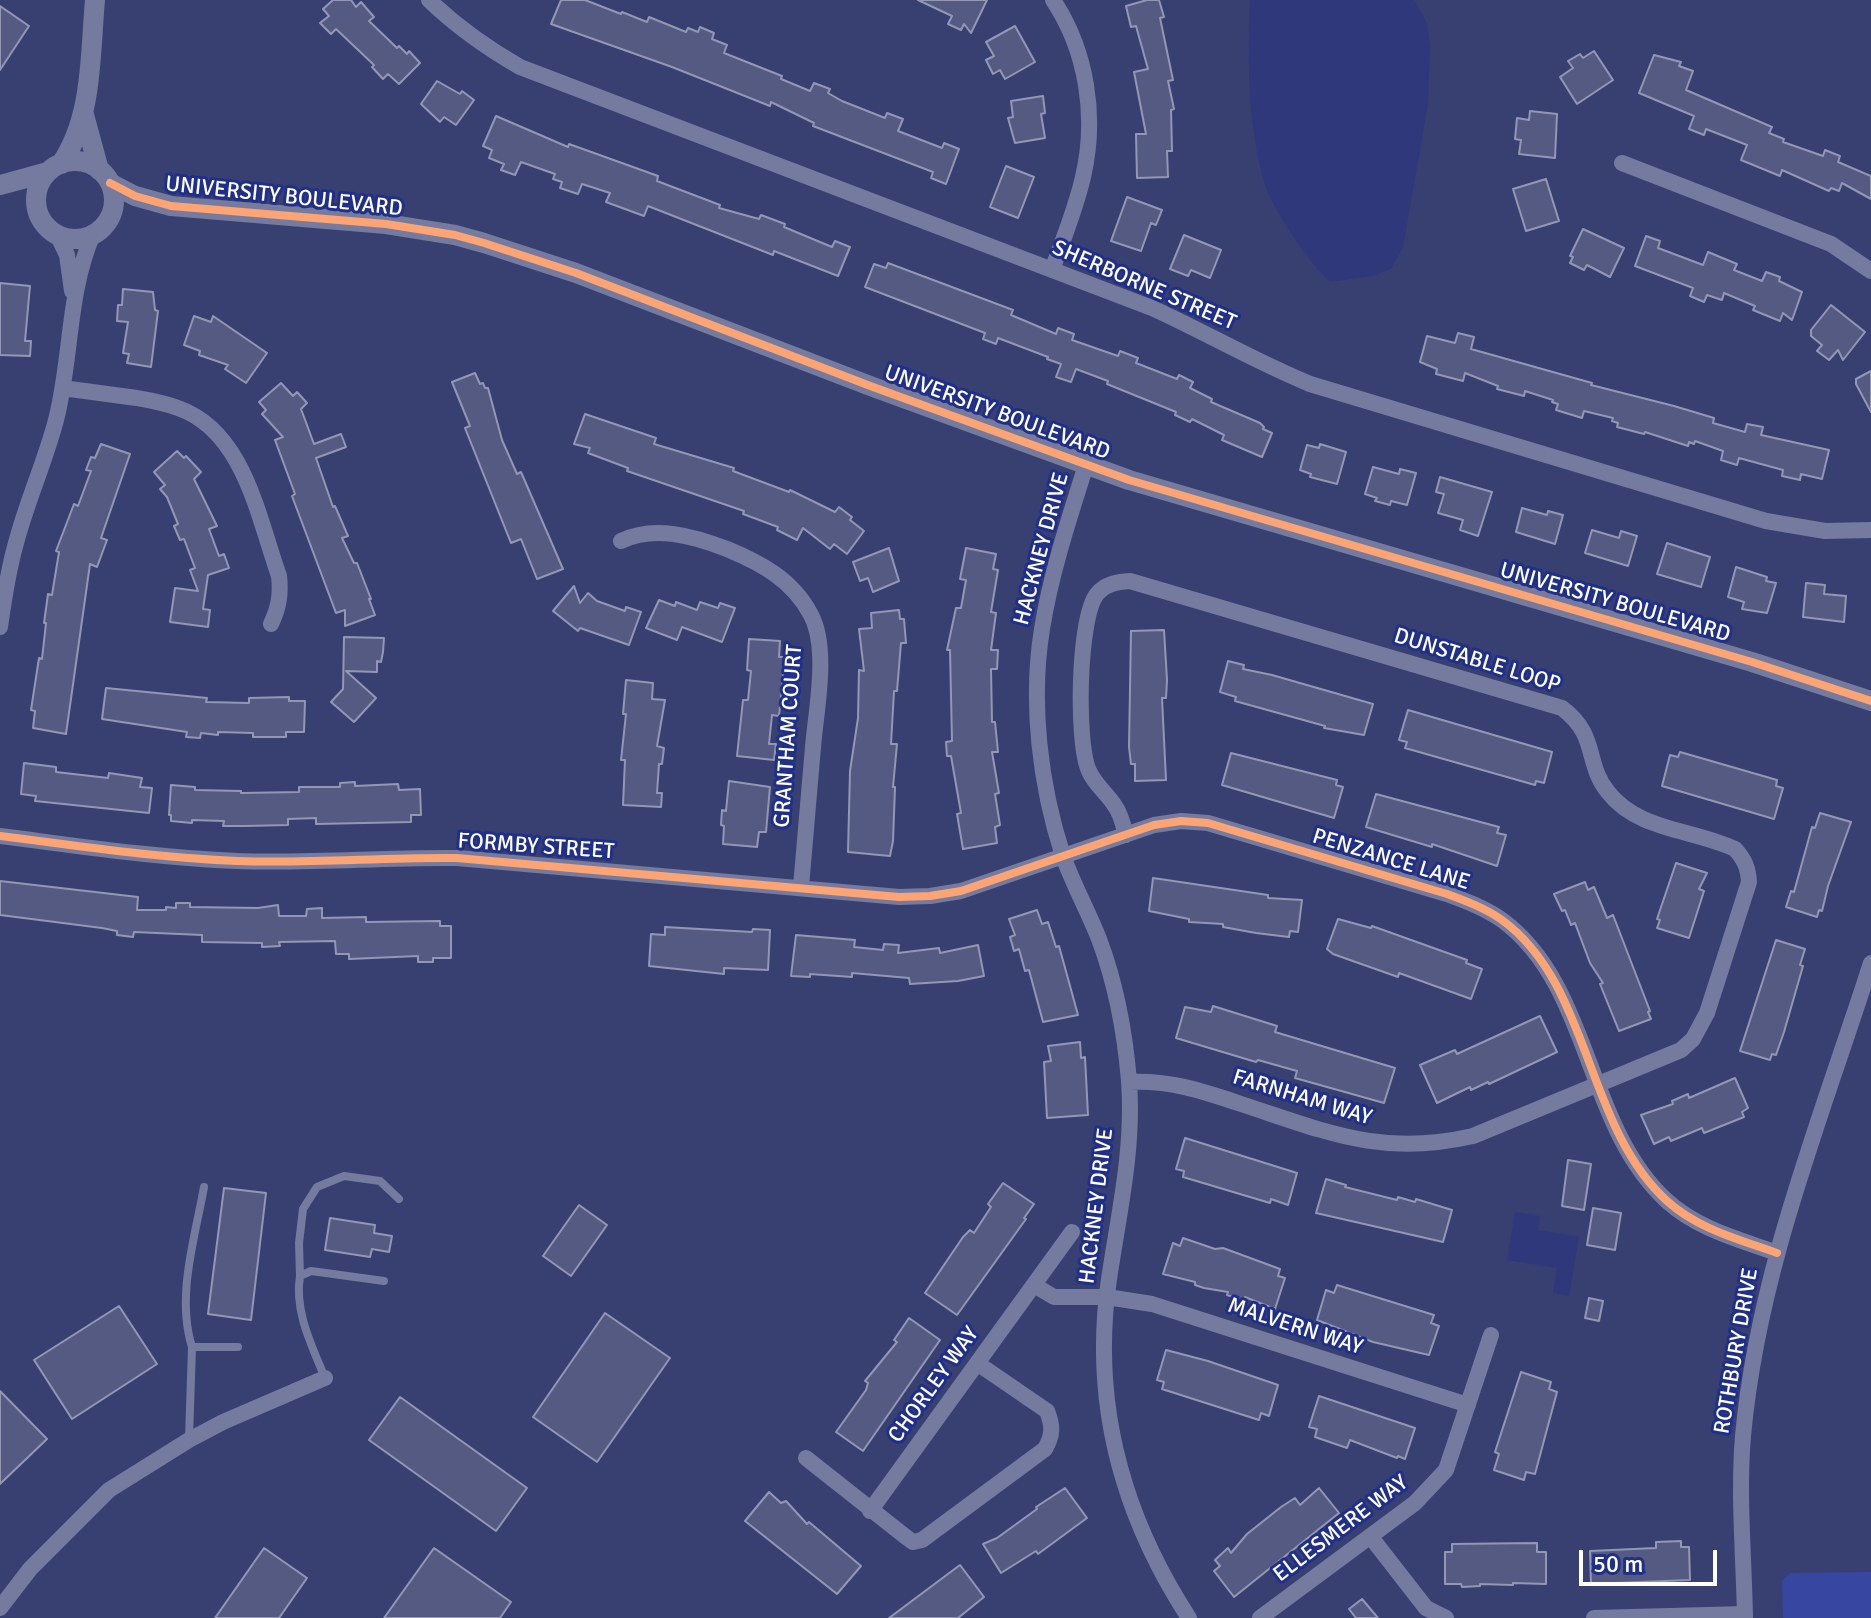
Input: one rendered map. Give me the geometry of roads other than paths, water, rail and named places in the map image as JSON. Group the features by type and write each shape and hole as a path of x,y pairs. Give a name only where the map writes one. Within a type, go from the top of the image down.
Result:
{"street":[{"path":"38,211 39,187 76,141 84,115 95,0"},
{"name":"SHERBORNE STREET","path":"429,0 486,47 520,67 1152,308 1215,337 1271,368 1310,384 1766,521 1825,531 1871,530"},
{"path":"1052,270 1083,179 1090,123 1083,67 1073,38 1053,0"},
{"path":"0,627 6,580 16,541 56,421 63,388 73,296 85,252 113,206 114,195 104,176 84,115"},
{"path":"0,187 82,162 104,176"},
{"path":"1622,163 1831,244 1871,271"},
{"name":"UNIVERSITY BOULEVARD","path":"104,176 135,196 171,206 386,224 484,243 603,282 1086,465 1752,662 1871,701"},
{"path":"0,187 38,211 47,227 57,234 75,239 100,229"},
{"name":"UNIVERSITY BOULEVARD","path":"100,229 136,210 171,206"},
{"path":"57,234 67,255 73,296"},
{"path":"63,388 178,408 216,430 242,470 279,576 281,591 271,624"},
{"name":"HACKNEY DRIVE","path":"1086,465 1049,589 1041,632 1039,737 1045,783 1064,857 1099,940 1113,984 1123,1029 1129,1082 1128,1166 1107,1297 1104,1364 1109,1419 1131,1507 1148,1548 1189,1618"},
{"name":"GRANTHAM COURT","path":"621,541 640,532 663,532 717,545 765,566 784,580 812,616 820,656 801,887"},
{"name":"DUNSTABLE LOOP","path":"1126,835 1116,806 1088,771 1081,731 1080,695 1088,613 1097,593 1117,582 1130,581 1562,708 1585,730 1595,769 1618,804 1647,822 1735,849 1748,870 1749,882 1707,1013 1693,1039 1681,1050 1596,1084"},
{"name":"PENZANCE LANE","path":"1064,857 1154,825 1181,821 1208,823 1471,903 1500,918 1536,954 1551,977 1622,1143 1642,1172 1665,1199 1708,1228 1777,1253"},
{"name":"FORMBY STREET","path":"0,836 182,858 294,862 390,857 457,858 899,897 961,891 1064,857"},
{"name":"ROTHBURY DRIVE","path":"1745,1616 1743,1437 1752,1367 1777,1253 1871,963"},
{"name":"FARNHAM WAY","path":"1129,1082 1187,1085 1350,1139 1412,1146 1473,1136 1596,1084"},
{"name":"CHORLEY WAY","path":"870,1511 1072,1232"},
{"path":"1034,1285 1054,1297 1107,1297"},
{"name":"MALVERN WAY","path":"1107,1297 1152,1304 1468,1405"},
{"name":"ELLESMERE WAY","path":"1260,1618 1415,1503 1446,1470 1491,1335"},
{"path":"806,1458 913,1542 922,1540 1045,1449 1053,1430 1047,1411 977,1363"},
{"path":"0,1608 30,1569 109,1490 189,1440 244,1411 325,1378"},
{"path":"1370,1536 1426,1608 1446,1618"},
{"path":"1594,1618 1745,1616"}],"lane":[{"path":"325,1378 305,1331 298,1288 303,1209 317,1187 344,1176 380,1181 399,1199"},
{"path":"189,1440 192,1347 185,1320 190,1263 204,1187"},
{"path":"300,1276 311,1271 384,1281"},
{"path":"192,1347 238,1347"}]}
